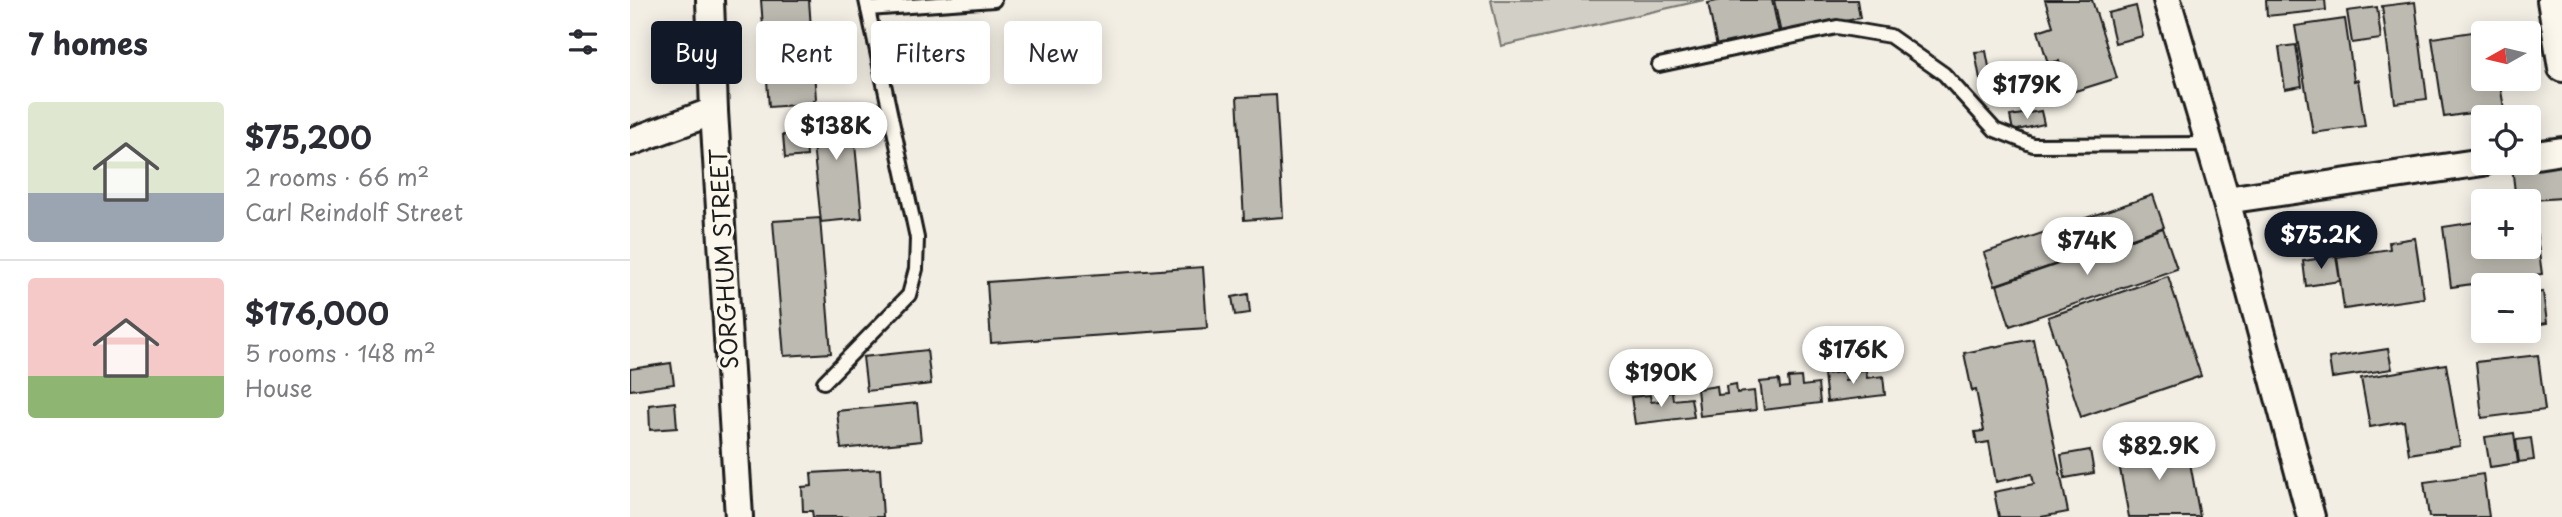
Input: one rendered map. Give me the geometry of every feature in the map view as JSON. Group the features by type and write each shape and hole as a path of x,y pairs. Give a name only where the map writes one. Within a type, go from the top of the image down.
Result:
{"street":[{"name":"SORGHUM STREET","path":"710,0 714,111 739,517"},
{"path":"2167,0 2226,200 2311,517"},
{"path":"2552,0 2562,68"},
{"path":"630,142 714,111"},
{"path":"2541,154 2562,151"},
{"path":"2226,200 2471,164"}],"lane":[{"path":"824,382 909,295 916,269 917,238 867,4 995,0"},
{"path":"1659,65 1836,27 1889,36 1944,74 1995,130 2033,145 2210,144"}],"shaded area":[{"path":"1491,0 1704,0 1501,46"}],"building":[{"path":"761,0 809,0 810,21 763,21"},
{"path":"1721,0 1772,0 1779,33 1717,47 1708,3"},
{"path":"1774,0 1857,0 1860,18 1781,34"},
{"path":"2045,0 2092,0 2117,78 2069,93 2059,61 2048,63 2038,31 2053,26"},
{"path":"2266,0 2325,0 2326,10 2267,16"},
{"path":"2415,2 2427,99 2395,103 2382,6"},
{"path":"2136,6 2143,36 2115,43 2108,13"},
{"path":"2377,7 2381,39 2352,43 2347,11"},
{"path":"2345,19 2354,81 2358,80 2365,126 2313,133 2295,26"},
{"path":"2471,32 2471,91 2501,91 2503,105 2471,105 2471,113 2444,117 2432,38"},
{"path":"2296,45 2302,86 2285,89 2279,47"},
{"path":"1986,51 1991,77 1980,79 1975,52"},
{"path":"767,84 815,84 816,99 810,104 769,107"},
{"path":"1276,95 1283,217 1244,220 1237,97"},
{"path":"851,102 862,218 821,222 809,106"},
{"path":"2041,111 2044,124 2013,131 2010,116"},
{"path":"805,132 807,156 785,158 783,135"},
{"path":"2562,158 2562,198 2541,199 2541,189 2515,189 2513,175 2541,175 2541,161"},
{"path":"2153,195 2164,227 1995,285 1984,253"},
{"path":"820,218 831,353 784,356 773,221"},
{"path":"2471,223 2471,259 2540,259 2542,274 2471,273 2471,284 2451,287 2443,227"},
{"path":"2163,228 2177,269 2010,326 1997,285"},
{"path":"2415,238 2424,298 2344,309 2337,257 2390,249 2389,242"},
{"path":"2336,256 2340,281 2306,286 2303,261"},
{"path":"1203,267 1207,328 991,343 987,282"},
{"path":"2168,276 2201,376 2081,417 2048,317"},
{"path":"2541,292 2547,323 2541,324"},
{"path":"1248,294 1250,313 1235,315 1232,297"},
{"path":"2033,339 2068,512 2041,517 1999,517 1994,492 2034,484 2032,474 1996,482 1989,442 1977,444 1975,432 1984,431 1976,390 1972,391 1964,353"},
{"path":"2388,349 2392,369 2332,378 2329,358"},
{"path":"927,350 931,384 867,391 863,357"},
{"path":"2538,355 2545,410 2482,418 2476,362"},
{"path":"671,363 674,384 630,390 630,369"},
{"path":"2446,364 2460,446 2409,454 2404,421 2370,427 2361,378"},
{"path":"1866,370 1867,378 1883,376 1885,395 1827,402 1824,374 1844,372 1845,381 1853,380 1852,371"},
{"path":"1801,377 1802,386 1818,384 1820,403 1764,410 1760,382 1779,380 1780,388 1789,387 1788,378"},
{"path":"1736,384 1737,393 1754,391 1756,410 1700,416 1697,389 1717,386 1718,395 1727,394 1726,386"},
{"path":"1672,392 1673,400 1691,398 1694,417 1635,424 1631,397 1650,395 1651,402 1659,401 1659,394"},
{"path":"675,402 677,428 650,430 649,405"},
{"path":"917,403 921,441 841,449 837,411"},
{"path":"2514,433 2518,463 2490,467 2485,437"},
{"path":"2531,438 2534,460 2519,462 2516,440"},
{"path":"2186,441 2200,517 2129,517 2117,453"},
{"path":"2090,450 2094,473 2065,478 2061,455"},
{"path":"880,469 883,517 813,517 812,511 803,511 802,487 812,486 811,473"},
{"path":"2483,474 2489,517 2429,517 2424,482"}]}
